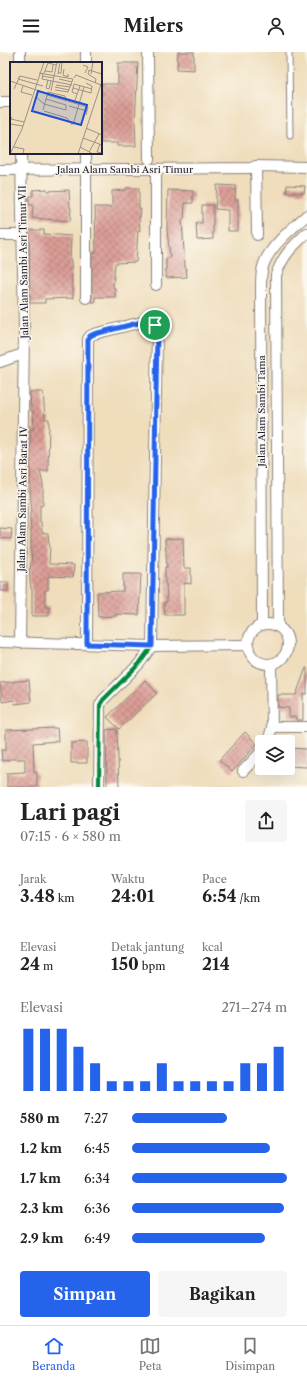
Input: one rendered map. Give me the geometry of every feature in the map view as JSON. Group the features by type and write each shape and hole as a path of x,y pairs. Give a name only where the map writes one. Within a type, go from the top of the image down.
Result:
{"street":[{"path":"148,52 149,159"},
{"name":"Jalan Alam Sambi Asri Timur VII","path":"21,154 24,352"},
{"path":"86,154 86,298"},
{"name":"Jalan Alam Sambi Asri Timur","path":"0,170 307,167"},
{"path":"254,168 257,235"},
{"name":"Jalan Alam Sambi Asri Timur","path":"254,168 307,172"},
{"path":"156,169 156,285"},
{"name":"Jalan Alam Sambi Tama","path":"262,625 262,271 266,259 272,249 307,215"},
{"name":"Jalan Alam Sambi Tama","path":"278,627 276,275 280,262 307,233"},
{"path":"0,235 22,235"},
{"path":"87,644 88,339 90,336 142,322 149,322 155,325 157,332 152,646 139,664 103,700 100,705 99,787"},
{"path":"0,362 24,352"},
{"name":"Jalan Alam Sambi Asri Barat IV","path":"20,643 24,352"},
{"path":"267,624 278,627 286,635 288,646 286,653 277,662 271,664 264,664 258,661 250,652 250,637 255,630 262,625 267,624"},
{"path":"0,642 152,646 249,645"},
{"path":"270,735 272,727 271,664"},
{"path":"272,727 307,727"},
{"path":"242,771 255,758"}],"lane":[{"path":"289,52 290,136"}],"building":[{"path":"178,52 194,52 194,70 177,69"},
{"path":"118,63 138,63 135,122 136,146 117,146 117,143 102,143 102,84 118,84"},
{"path":"217,185 236,186 235,200 238,200 238,231 228,231 228,210 215,209"},
{"path":"287,185 305,186 304,193 286,192"},
{"path":"126,188 139,188 139,209 141,209 139,217 140,231 138,231 136,262 115,263 113,288 115,288 115,297 95,297 95,302 91,302 92,253 96,253 95,207 112,207 112,191 126,190"},
{"path":"47,189 47,191 69,190 71,208 70,221 32,218 33,205 29,205 29,196 33,196 33,190"},
{"path":"168,190 193,191 193,203 185,203 184,220 182,220 187,277 166,278 166,258 170,258 167,229"},
{"path":"202,205 213,205 213,239 197,240 196,223 202,223"},
{"path":"29,230 44,230 44,234 71,236 70,261 73,298 45,299 45,303 30,303"},
{"path":"30,392 43,392 45,419 49,419 48,471 40,471 43,484 43,505 40,506 40,522 42,533 48,533 50,545 49,564 74,565 73,577 48,576 48,590 45,590 45,607 49,607 49,616 32,616 32,589 29,569 32,556 30,516 30,512 32,512 30,491 30,450 31,429 34,429"},
{"path":"0,528 12,529 11,539 0,538"},
{"path":"183,538 184,568 191,568 191,584 184,583 184,615 165,615 164,602 167,602 165,567 167,567 165,539"},
{"path":"123,574 141,574 139,615 116,614 116,616 98,617 97,592 123,591"},
{"path":"0,582 8,582 8,591 0,591"},
{"path":"306,668 307,694 303,694 303,720 296,720 296,717 289,717 289,708 278,707 278,695 296,695"},
{"path":"29,680 31,702 15,704 14,700 2,702 0,683"},
{"path":"145,680 157,693 119,729 107,717"},
{"path":"57,728 58,741 33,743 34,772 37,772 37,787 7,787 7,773 25,772 25,759 9,759 2,761 1,750 6,750 6,730"},
{"path":"117,729 119,787 107,787 106,730"},
{"path":"245,732 255,742 255,746 232,772 219,760"},
{"path":"87,742 87,763 71,763 71,743"},
{"path":"295,748 307,749 307,767 295,766"}],"cycle path":[{"path":"87,644 88,339 94,334 142,322 149,322 155,325 157,332 152,646 139,664 103,700 100,705 99,787"}],"route":[{"path":"142,322 149,322 155,325 157,332 152,646 87,644 88,339 94,334 142,322"}]}
